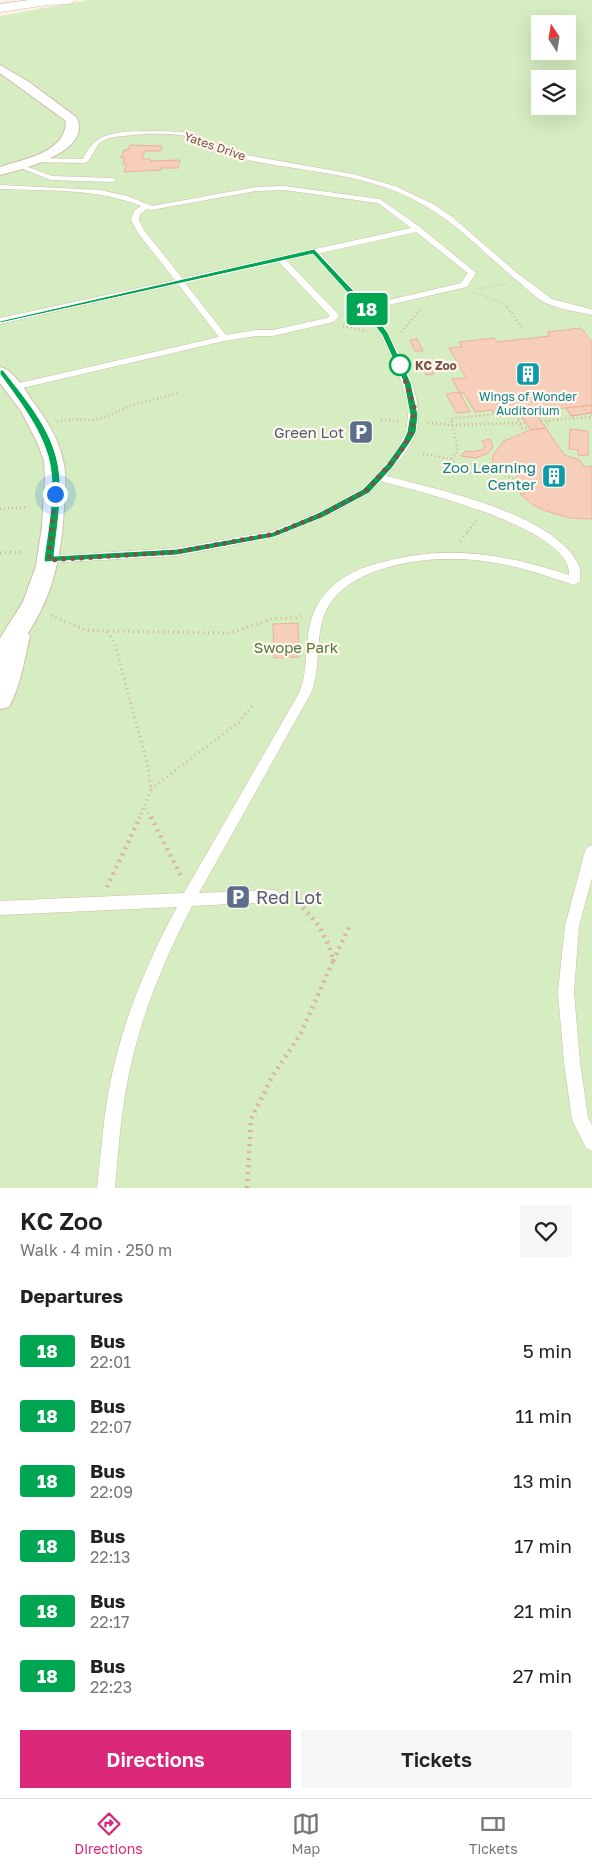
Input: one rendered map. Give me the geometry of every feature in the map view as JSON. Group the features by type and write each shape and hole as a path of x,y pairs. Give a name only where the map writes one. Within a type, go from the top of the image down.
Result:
{"main road":[{"path":"0,8 69,0"},
{"path":"0,14 57,5 69,0"}],"street":[{"path":"0,68 26,84 72,120 74,130 70,140 56,151 0,171"},
{"path":"0,372 14,387 39,426 52,457 55,475 54,514 49,560 40,591 18,633 0,654"},
{"path":"0,700 6,685 18,633"}],"lane":[{"name":"Yates Drive","path":"32,160 85,160 92,145 103,137 122,134 186,134 241,157 384,182 413,195 445,214 526,284 551,302 575,306 592,313"},
{"path":"18,165 51,178 112,180"},
{"path":"0,187 100,192 126,197 150,208 256,189 284,188 380,201 472,273 464,284 366,308"},
{"path":"146,206 137,213 135,220 137,226 224,338"},
{"path":"0,321 417,229"},
{"path":"49,560 177,552 274,534 321,515 366,491 399,454 412,432 414,407 408,383 392,346 366,308 314,251"},
{"path":"14,387 224,338 256,333 273,333 330,320 335,316 281,259"},
{"path":"106,1188 120,1076 150,977 188,900 309,684 313,663 314,627 319,611 328,596 345,581 373,568 402,559 431,555 497,558 538,568 574,581 575,567 561,548 544,535 488,508 379,477"},
{"path":"592,851 572,926 566,992 572,1062 580,1120 592,1142"},
{"path":"0,908 273,896"}],"path":[{"path":"512,284 490,286 472,292 504,303 523,328"},
{"path":"401,332 424,305"},
{"path":"340,325 370,332"},
{"path":"54,422 74,419 92,420 108,416 129,406 178,393"},
{"path":"583,406 591,417"},
{"path":"451,459 458,451 451,419 494,414"},
{"path":"538,416 544,415 550,424 544,425"},
{"path":"541,421 591,417"},
{"path":"523,418 517,419 522,428 529,427"},
{"path":"381,420 399,421"},
{"path":"428,423 452,425 520,424 526,422"},
{"path":"423,454 451,459 465,473 498,473 518,480"},
{"path":"0,509 28,507"},
{"path":"460,541 482,515"},
{"path":"0,553 21,552"},
{"path":"51,615 85,630 230,633 269,619 294,619 306,614"},
{"path":"107,888 146,807 151,789 147,763 115,645 108,631"},
{"path":"151,789 239,722 253,704"},
{"path":"146,807 184,881 188,900"},
{"path":"299,903 319,926 329,946 333,962"},
{"path":"247,1188 251,1119 272,1077 301,1033 350,925"}],"green space":[{"name":"Swope Park","path":"89,0 592,0 592,1188 0,1188 0,16"}],"building":[{"path":"130,145 162,146 161,151 145,151 142,159 150,159 150,161 180,160 178,168 124,172 127,164 123,164 125,158 121,158 124,150 128,150"},
{"name":"Wings of Wonder Auditorium","path":"581,328 592,342 592,413 571,416 566,408 496,417 492,410 475,412 464,393 460,393 452,379 466,378 449,348 462,347 459,342 494,338 497,342 550,336 547,332"},
{"path":"417,339 423,351 415,351 410,340"},
{"path":"421,362 429,362 434,374 426,375"},
{"path":"459,392 470,412 457,413 446,394"},
{"path":"592,405 592,413 571,416 566,408"},
{"path":"536,412 546,428 531,430 520,414"},
{"name":"Zoo Learning Center","path":"546,428 564,455 580,460 584,467 592,466 592,519 570,518 533,505 520,494 525,493 514,472 509,472 508,468 492,467 493,455 504,441 530,430"},
{"path":"570,429 588,431 588,456 578,455 578,450 569,449"},
{"path":"490,439 493,446 489,453 476,458 461,456 465,451 481,450 485,447 482,441"},
{"path":"298,623 299,657 274,658 273,624"}],"bus line":[{"name":"18","path":"0,321 314,251 366,308 392,346 408,383 414,407 412,432 399,454 366,491 321,515 274,534 177,552 49,560 54,514 55,475 52,457 48,443 39,426 14,387 0,372"}],"place":[{"name":"KC Zoo","path":"400,365"},
{"name":"Wings of Wonder Auditorium","path":"528,374"},
{"name":"Green Lot","path":"361,432"},
{"name":"Zoo Learning Center","path":"554,476"},
{"name":"Red Lot","path":"238,897"}],"route":[{"path":"55,494 49,560 177,552 274,534 321,515 366,491 399,454 412,432 414,415 408,383 400,365"}]}
